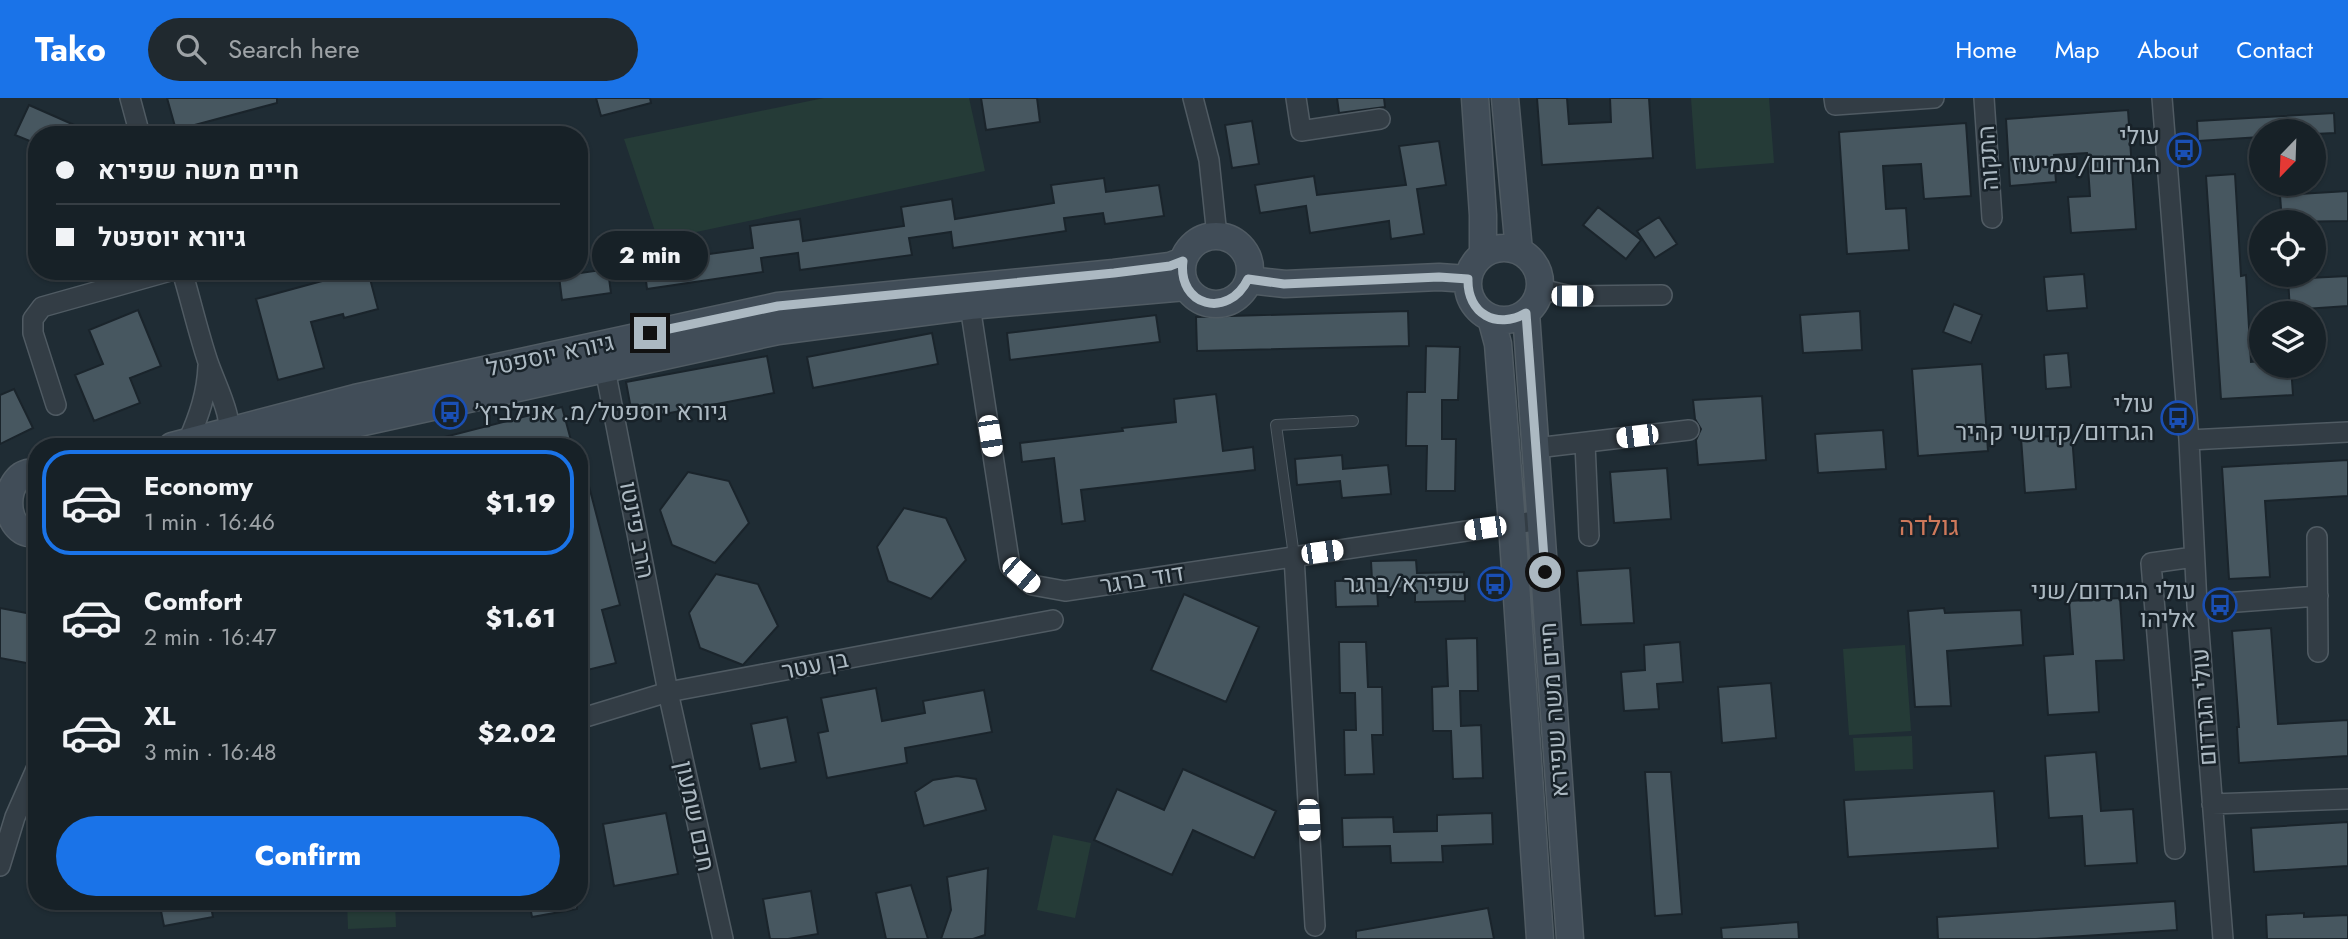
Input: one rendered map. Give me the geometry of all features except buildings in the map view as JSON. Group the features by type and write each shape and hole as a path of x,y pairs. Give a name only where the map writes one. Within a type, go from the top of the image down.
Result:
{"street":[{"path":"130,98 138,126"},
{"path":"1193,98 1209,160 1217,236"},
{"path":"1296,98 1301,131 1380,119"},
{"path":"1475,98 1483,254"},
{"path":"1505,98 1518,251"},
{"path":"1834,98 1835,105 1934,98"},
{"name":"התקוה","path":"1984,98 1992,218"},
{"name":"עולי הגרדום","path":"2162,98 2189,440 2197,605 2223,939"},
{"path":"1217,236 1227,237 1243,250 1248,259 1248,279 1236,297 1215,304 1204,302 1186,287 1183,261 1186,253 1199,240 1217,236"},
{"path":"1500,248 1518,251 1533,263 1540,280 1540,289 1533,306 1526,313 1510,320 1483,314 1470,298 1468,279 1471,270 1483,254 1500,248"},
{"name":"גיורא יוספטל","path":"230,438 355,398 778,306 1114,273 1170,266 1183,261"},
{"path":"1248,279 1284,284 1439,277 1468,279"},
{"path":"56,405 33,332 33,319 42,307 138,280"},
{"path":"185,280 208,361 225,405 230,438"},
{"name":"גיורא יוספטל","path":"290,438 778,331 970,306 1186,287"},
{"path":"1540,289 1572,296 1661,295"},
{"name":"דוד ברגר","path":"970,306 1010,566 1032,585 1065,591 1541,520"},
{"name":"חיים משה שפירא","path":"1526,313 1570,939"},
{"name":"חיים משה שפירא","path":"1492,318 1497,344 1512,524 1540,939"},
{"path":"183,438 203,403 208,361"},
{"name":"הרב פינטו","path":"605,369 668,692"},
{"path":"1536,448 1689,430"},
{"path":"2189,440 2348,432"},
{"path":"1585,443 1589,536"},
{"path":"28,474 15,477 2,491 1,507 4,525 28,532"},
{"path":"2317,537 2318,652"},
{"path":"1294,555 1315,926"},
{"path":"2175,849 2151,563 2194,557"},
{"path":"2197,605 2318,596"},
{"name":"בן עטר","path":"588,716 668,692 1053,620"},
{"name":"חכם שמעון","path":"668,692 723,939"},
{"path":"0,866 15,817 28,787"},
{"path":"2212,804 2348,799"}],"lane":[{"path":"1294,555 1276,425 1353,421"}],"green space":[{"path":"824,98 969,98 985,171 658,240 624,139"},
{"path":"1691,98 1769,98 1774,163 1696,169"},
{"path":"1905,645 1911,731 1849,735 1843,649"},
{"path":"1912,736 1913,769 1855,771 1853,738"},
{"path":"1053,835 1091,843 1075,918 1037,910"},
{"path":"347,910 395,910 396,927 348,929"}],"place":[{"name":"עולי הגרדום/עמיעוז","path":"2184,150"},
{"name":"גיורא יוספטל/מ. אנילביץ׳","path":"450,412"},
{"name":"עולי הגרדום/קדושי קהיר","path":"2178,418"},
{"name":"שפירא/ברגר","path":"1495,584"},
{"name":"עולי הגרדום/שני אליהו","path":"2220,605"}],"district":[{"name":"גולדה","path":"1929,526"}],"route":[{"path":"650,333 778,306 1114,273 1170,266 1183,261 1186,287 1204,302 1215,304 1236,297 1248,279 1284,284 1439,277 1468,279 1470,298 1483,314 1510,320 1526,313 1545,572"}]}
